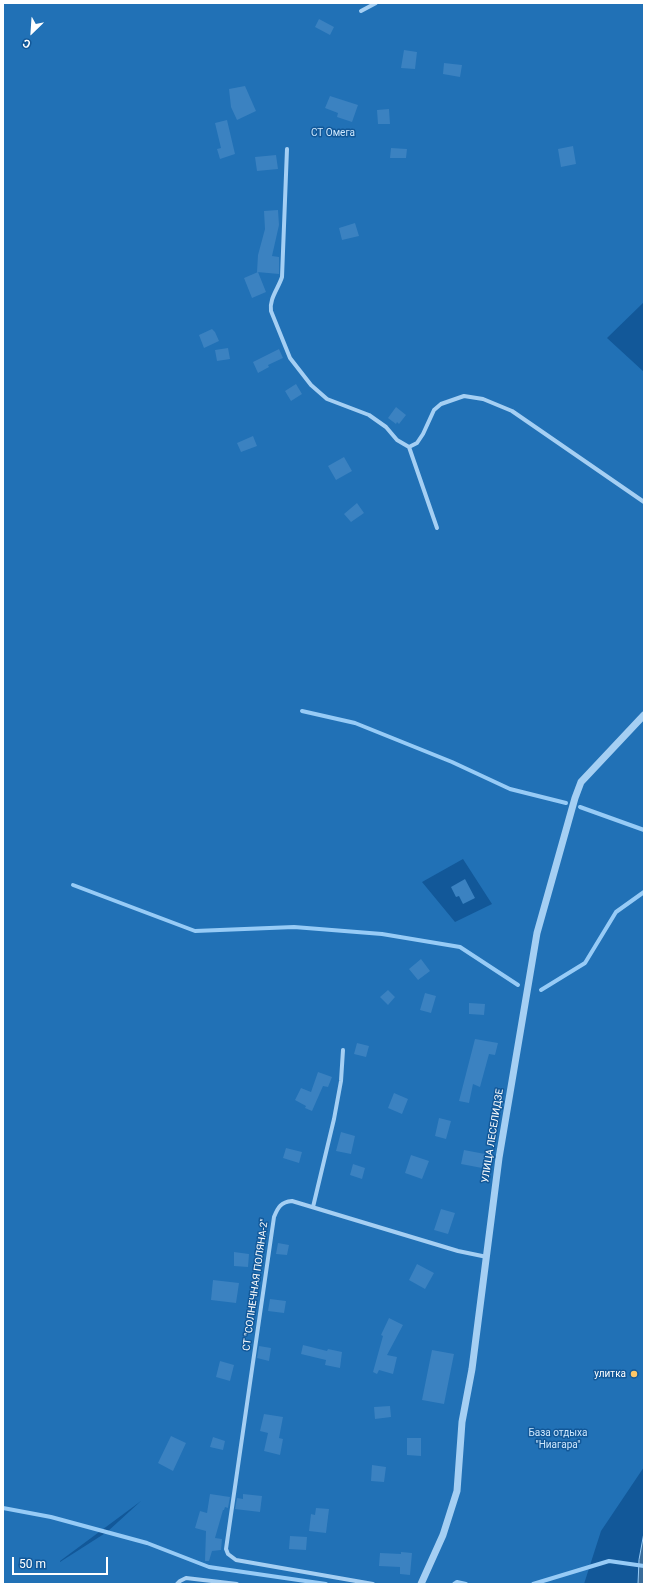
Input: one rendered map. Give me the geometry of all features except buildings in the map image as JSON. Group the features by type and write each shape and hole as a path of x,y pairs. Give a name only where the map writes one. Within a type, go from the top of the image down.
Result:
{"street":[{"path":"361,10 376,3"},
{"path":"287,149 282,277 279,287 270,303 271,311 290,358 311,385 327,398 369,414 386,427 397,440 409,447 437,528"},
{"path":"409,447 417,443 424,434 434,410 441,404 464,396 483,399 512,411 644,502"},
{"name":"УЛИЦА ЛЕСЕЛИДЗЕ","path":"421,1584 443,1535 457,1491 462,1422 472,1369 499,1158 537,932 575,798 581,782 644,715"},
{"path":"313,1207 341,1081 343,1050"},
{"name":"СТ \"СОЛНЕЧНАЯ ПОЛЯНА-2\"","path":"373,1584 236,1560 231,1558 226,1549 274,1217 278,1207 284,1202 292,1200 458,1251 487,1257"},
{"path":"177,1584 186,1578 237,1584"}],"green space":[{"path":"3,3 644,3 644,302 607,338 644,372 644,1467 601,1531 584,1584 3,1584","holes":["463,859 492,904 455,922 422,882","141,1501 107,1532 60,1562 60,1561"]}],"shaded area":[{"path":"644,1533 644,1584 638,1584 639,1560"}],"waterway":[{"path":"302,711 355,723 452,762 510,789 566,803"},
{"path":"580,807 644,830"},
{"path":"73,885 195,931 294,927 382,934 460,947 518,985"},
{"path":"541,990 585,963 616,912 644,892"},
{"path":"3,1508 51,1517 147,1543 209,1567 326,1584"},
{"path":"533,1584 609,1561 644,1566"},
{"path":"454,1584 457,1582 466,1584"}],"place":[{"name":"улитка","path":"634,1374"}],"park label":[{"name":"СТ Омега","path":"333,133"},
{"name":"База отдыха \"Ниагара\"","path":"558,1438"}]}
